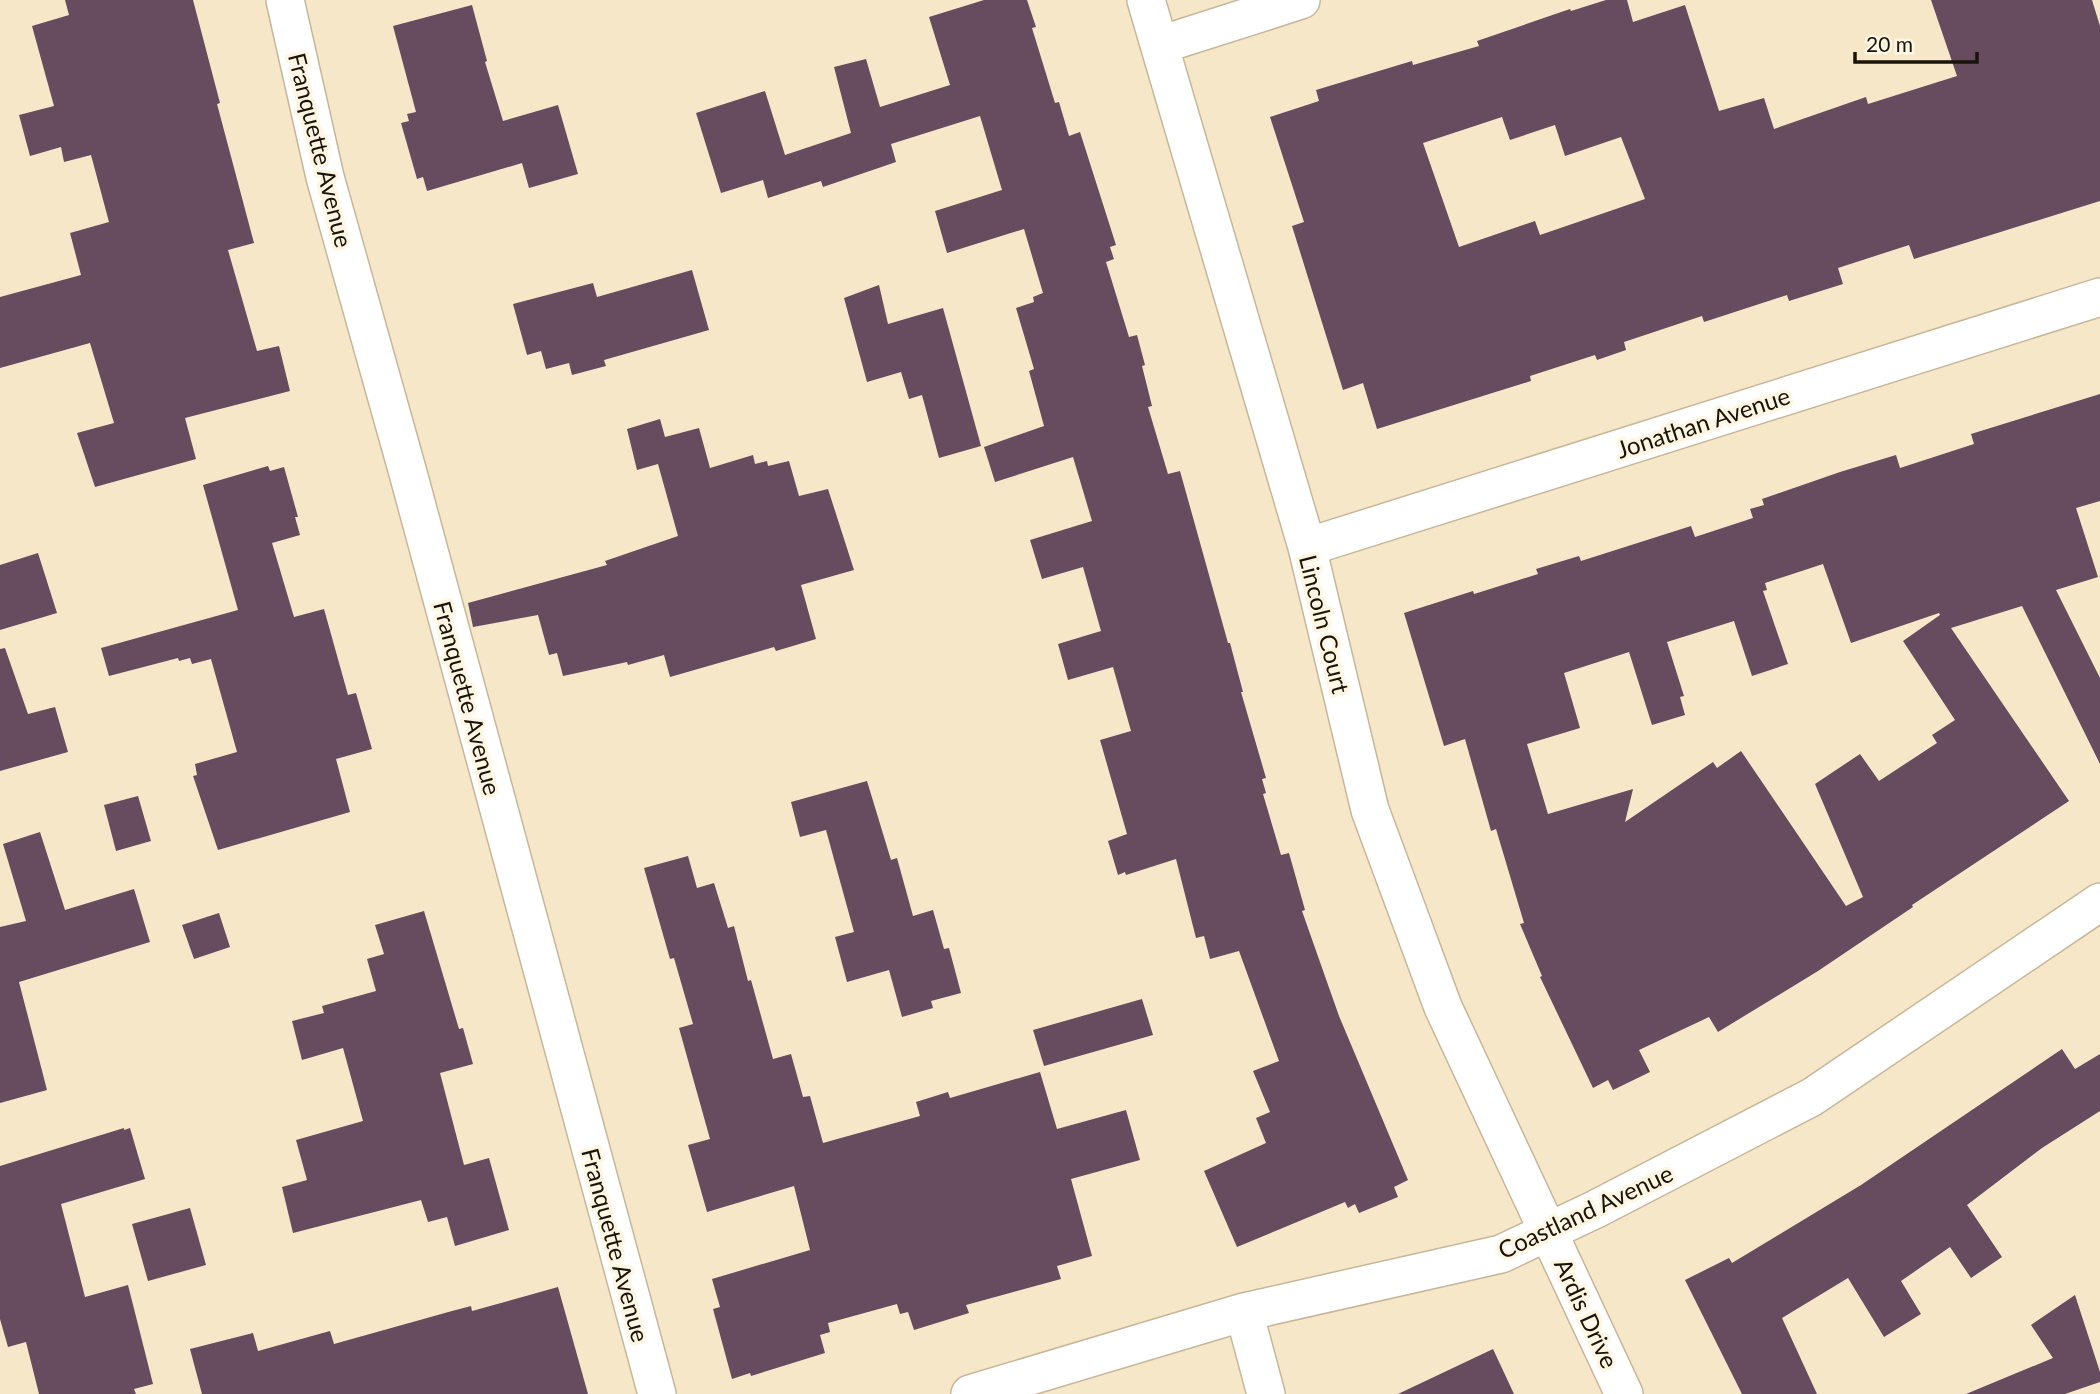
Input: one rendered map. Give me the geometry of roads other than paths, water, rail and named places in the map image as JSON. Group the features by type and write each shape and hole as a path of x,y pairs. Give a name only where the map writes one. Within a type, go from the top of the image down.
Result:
{"street":[{"name":"Franquette Avenue","path":"285,0 325,177 408,473 657,1394"},
{"name":"Lincoln Court","path":"1146,0 1307,547 1370,810 1443,1007 1549,1232"},
{"path":"1160,44 1301,0"},
{"name":"Jonathan Avenue","path":"1307,547 2100,297"},
{"name":"Coastland Avenue","path":"970,1394 1244,1312 1502,1254 1812,1097 2100,902"},
{"name":"Ardis Drive","path":"1549,1232 1625,1394"},
{"path":"1244,1312 1266,1394"}]}
